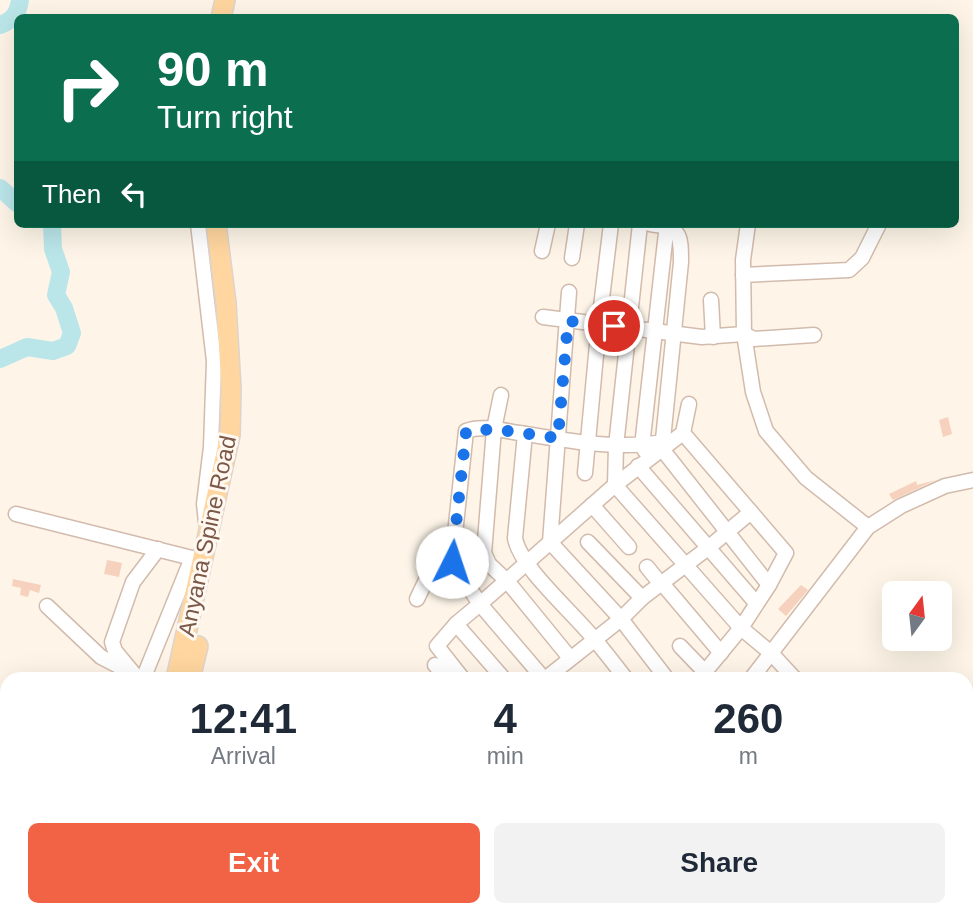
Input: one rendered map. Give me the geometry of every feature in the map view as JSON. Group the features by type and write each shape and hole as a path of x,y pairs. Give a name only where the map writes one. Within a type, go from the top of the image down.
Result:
{"main road":[{"name":"Anyana Spine Road","path":"179,672 230,435 231,389 226,303 217,228"},
{"name":"Anyana Spine Road","path":"192,672 233,482 240,435 242,387 229,228"}],"street":[{"path":"198,228 214,361 211,447 204,504 209,535"},
{"path":"542,251 547,228"},
{"path":"572,258 576,228"},
{"path":"584,473 611,228"},
{"path":"640,228 616,446 615,485 741,628 789,672"},
{"path":"643,457 667,228"},
{"path":"671,228 680,235 681,245 662,446 769,585"},
{"path":"748,228 743,275 744,334 753,392 766,431 806,478 868,527"},
{"path":"743,275 849,270 862,258 876,228"},
{"path":"569,292 550,542 621,619 662,672"},
{"path":"711,300 713,337"},
{"path":"543,317 713,337 744,334 754,339 814,335"},
{"path":"501,395 494,429 483,544 489,564 508,582 570,658"},
{"path":"457,672 437,646 456,624 508,582 643,457 683,433 689,404"},
{"path":"539,672 480,604 452,562 465,435 469,429 494,429 589,441 616,446 643,457 708,548 756,603"},
{"path":"683,433 786,553 741,628 705,672"},
{"path":"525,434 515,538 519,552 620,672"},
{"path":"756,672 868,527 901,506 934,491 973,480"},
{"path":"592,505 629,547"},
{"path":"553,672 751,512"},
{"path":"16,514 191,558 142,672"},
{"path":"588,542 642,598"},
{"path":"135,672 115,651 112,642 133,582 158,549"},
{"path":"417,599 428,576 452,562"},
{"path":"648,567 721,653"},
{"path":"47,606 102,657 130,672"},
{"path":"456,624 498,672"},
{"path":"680,646 699,672"},
{"path":"435,665 441,672"}],"building":[{"path":"948,417 952,434 943,437 939,420"},
{"path":"936,480 893,500 889,494 916,481 917,485"},
{"path":"107,560 122,563 119,577 104,574"},
{"path":"13,579 41,585 39,593 30,590 28,597 20,595 21,588 12,586"},
{"path":"801,585 808,590 786,616 778,609"}],"waterway":[{"path":"15,14 20,0"},
{"path":"0,25 14,16"},
{"path":"0,188 14,200"},
{"path":"0,359 27,347 53,351 67,346 72,333 64,308 56,295 61,272 53,249 52,228"},
{"path":"843,917 855,917"}],"route":[{"path":"452,562 466,432 469,429 494,429 558,438 568,321 614,326"}]}
